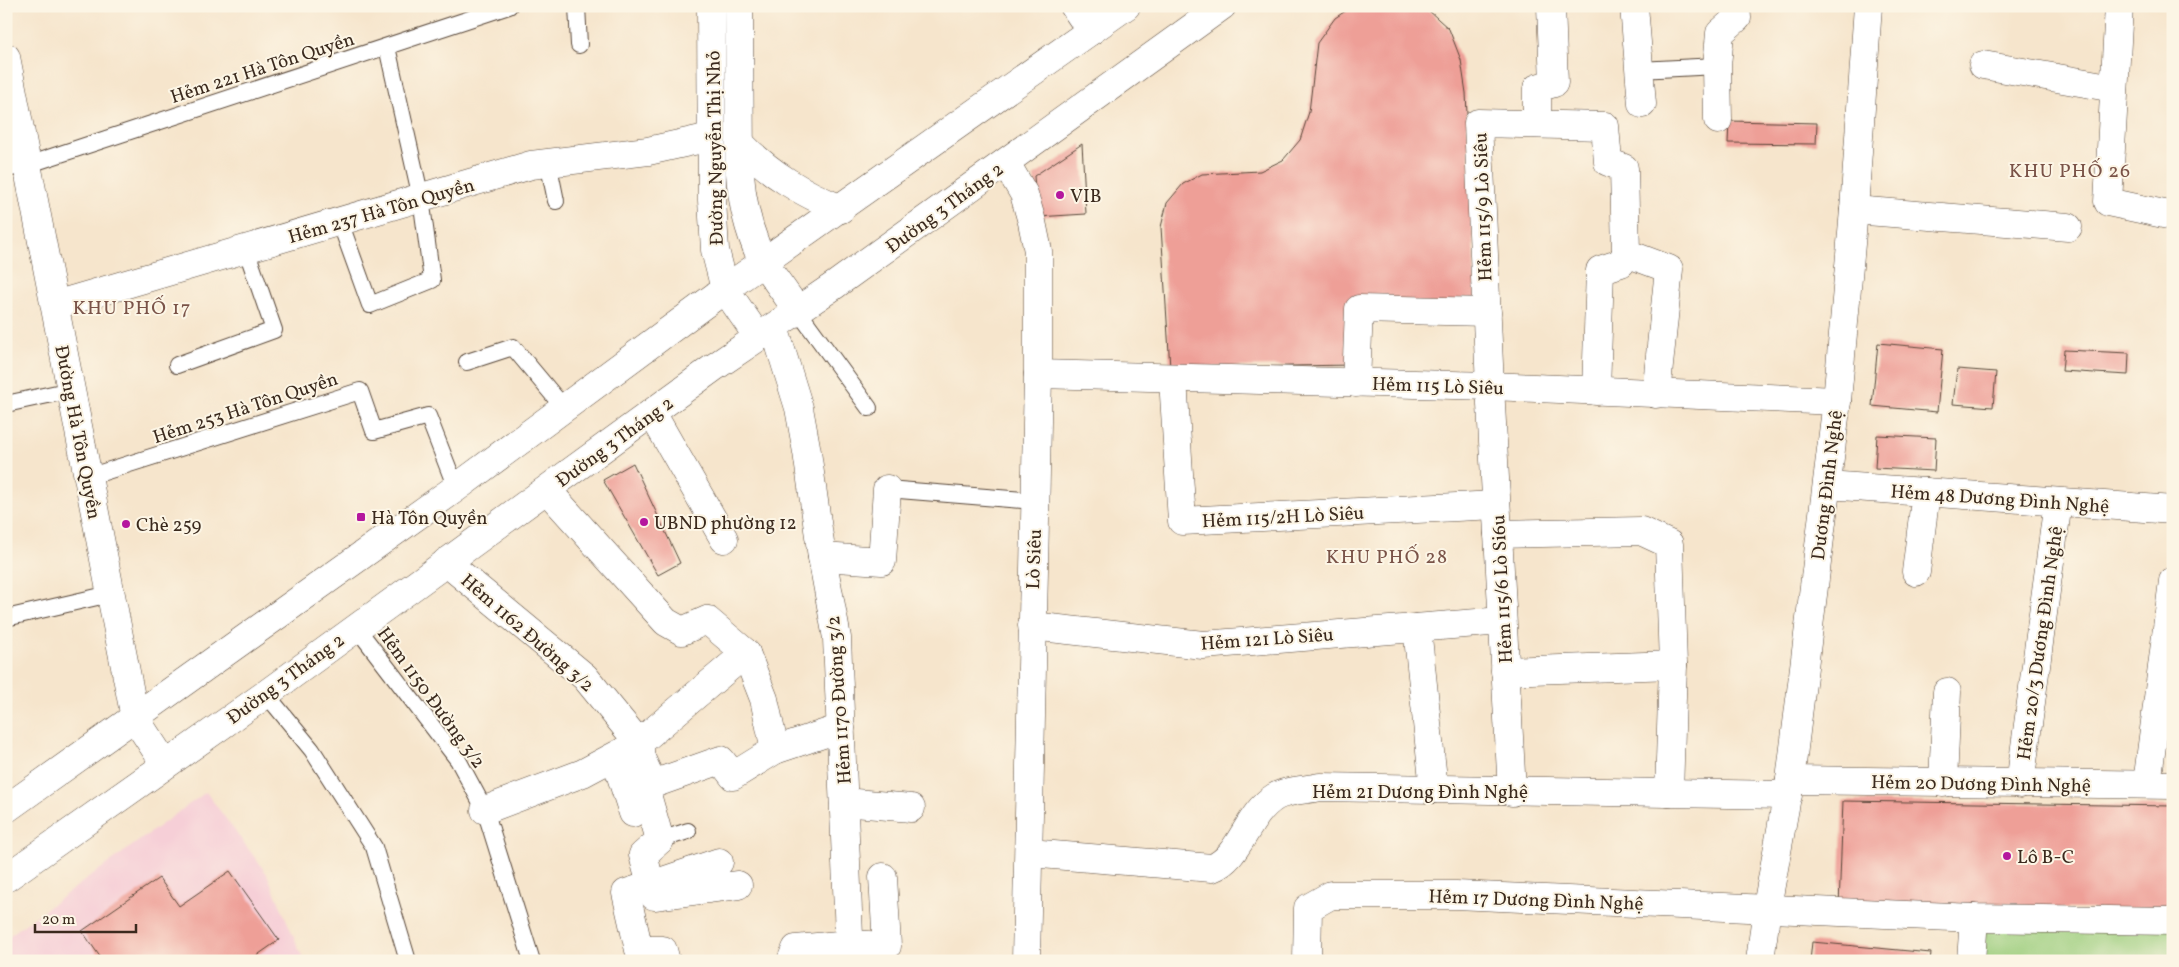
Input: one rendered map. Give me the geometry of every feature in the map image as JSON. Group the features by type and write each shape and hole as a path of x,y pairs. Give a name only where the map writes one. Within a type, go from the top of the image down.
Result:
{"street":[{"name":"Đường Nguyễn Thị Nhỏ","path":"711,6 715,250 725,289"},
{"name":"Đường Nguyễn Thị Nhỏ","path":"739,6 742,200 748,227 764,262 798,311"},
{"path":"1074,6 1091,31"},
{"path":"6,809 456,488 725,289 841,209 1126,6"},
{"name":"Đường 3 Tháng 2","path":"6,878 266,694 652,413 1006,163 1222,6"},
{"path":"1537,124 1537,88 1554,83 1551,6"},
{"path":"1634,6 1642,104"},
{"path":"1718,120 1717,66 1720,32 1737,18 1736,6"},
{"name":"Dương Đình Nghệ","path":"1760,961 1767,907 1789,787 1837,401 1854,210 1868,6"},
{"path":"2119,6 2108,202 2173,216"},
{"name":"Đường Hà Tôn Quyền","path":"6,57 17,167 54,306 135,718"},
{"path":"1982,65 2114,88"},
{"name":"Hẻm 115/9 Lò Siêu","path":"1490,386 1478,123 1605,126 1608,162 1624,168 1626,253"},
{"name":"Hẻm 237 Hà Tôn Quyền","path":"54,306 531,165 648,151 712,137"},
{"path":"740,143 760,164 784,181 812,197 841,209"},
{"name":"Lò Siêu","path":"1006,163 1024,194 1038,251 1038,374 1026,961"},
{"path":"1854,210 2068,226"},
{"path":"1596,391 1600,270 1621,263 1626,253 1669,269 1656,394"},
{"name":"Hẻm 1170 Đường 3/2","path":"725,289 766,332 798,408 807,452 822,557 837,638 850,952"},
{"path":"1356,383 1359,308 1487,312"},
{"name":"Hẻm 115 Lò Siêu","path":"1038,374 1490,386 1837,401"},
{"name":"Hẻm 115/2H Lò Siêu","path":"1173,379 1182,521 1496,505"},
{"name":"Hẻm 115/6 Lò Si6u","path":"1490,386 1512,792"},
{"path":"652,413 724,539"},
{"name":"Hẻm 48 Dương Đình Nghệ","path":"1827,485 2173,510"},
{"path":"822,557 882,561 887,489"},
{"path":"547,490 666,622 682,631 706,620 746,653 764,699 774,750"},
{"path":"1916,572 1926,492"},
{"name":"Hẻm 20/3 Dương Đình Nghệ","path":"2020,784 2058,502"},
{"path":"1498,534 1641,531 1669,544 1673,665 1669,793"},
{"name":"Hẻm 1162 Đường 3/2","path":"446,562 585,677 640,751 654,784"},
{"path":"2160,785 2173,581"},
{"name":"Hẻm 121 Lò Siêu","path":"1032,626 1202,645 1502,621"},
{"path":"1417,628 1434,790"},
{"path":"633,813 618,767 640,751 746,653"},
{"path":"1505,671 1673,665"},
{"path":"1943,783 1947,692"},
{"path":"135,718 165,764"},
{"path":"738,885 654,896 643,855 660,840 646,791 654,784 722,760 733,776 774,750 841,728"},
{"path":"485,810 640,751"},
{"name":"Hẻm 20 Dương Đình Nghệ","path":"1789,787 1943,783 2160,785"},
{"name":"Hẻm 21 Dương Đình Nghệ","path":"1029,853 1212,868 1224,862 1259,809 1276,795 1320,787 1512,792 1669,793 1789,787"},
{"path":"844,802 911,808"},
{"path":"666,961 663,950 639,950 626,892 719,862"},
{"path":"791,961 796,949 850,952 887,946 883,877"},
{"name":"Hẻm 17 Dương Đình Nghệ","path":"1307,961 1308,908 1331,895 1456,895 1767,907 1974,918 2173,920"},
{"path":"1971,961 1974,918"}],"lane":[{"name":"Hẻm 221 Hà Tôn Quyền","path":"17,167 509,6"},
{"path":"578,6 579,45"},
{"path":"340,222 370,305 432,280 421,198 387,47"},
{"path":"1639,70 1717,66"},
{"path":"548,162 556,201"},
{"path":"177,365 274,330 246,249"},
{"path":"798,311 869,408"},
{"path":"467,362 513,347 564,408"},
{"path":"6,404 71,390"},
{"name":"Hẻm 253 Hà Tôn Quyền","path":"88,478 360,391 374,431 428,416 456,488"},
{"path":"887,489 1035,501"},
{"path":"6,618 110,594"},
{"name":"Hẻm 1150 Đường 3/2","path":"356,627 458,760 485,810 532,961"},
{"path":"266,694 312,750 374,847 408,961"},
{"path":"660,840 688,831"}],"shaded area":[{"path":"206,792 267,874 304,961 6,961 6,938"}],"green space":[{"path":"1984,924 2173,927 2173,961 1983,961"}],"building":[{"path":"1353,6 1420,6 1427,9 1449,29 1461,60 1466,93 1476,305 1353,302 1353,365 1170,368 1161,227 1167,203 1183,184 1202,174 1260,171 1283,160 1300,140 1309,112 1317,43 1335,18"},
{"path":"1729,121 1817,123 1816,144 1728,143"},
{"name":"VIB","path":"1082,144 1086,214 1037,217 1034,176"},
{"path":"1878,343 1943,349 1937,412 1872,406"},
{"path":"2064,350 2129,353 2128,375 2062,371"},
{"path":"1957,369 1996,372 1993,407 1953,404"},
{"path":"1877,435 1936,438 1934,471 1875,468"},
{"name":"UBND phường 12","path":"633,463 680,563 658,575 603,480"},
{"name":"Lô B-C","path":"1843,801 2173,806 2173,910 1839,906"},
{"path":"230,871 279,940 249,961 103,961 82,931 159,878 179,906"},
{"path":"1812,942 1931,953 1930,961 1810,961"}],"place":[{"name":"VIB","path":"1060,195"},
{"name":"Hà Tôn Quyền","path":"361,517"},
{"name":"UBND phường 12","path":"644,522"},
{"name":"Chè 259","path":"126,524"},
{"name":"Lô B-C","path":"2007,856"}],"district":[{"name":"KHU PHỐ 26","path":"2070,170"},
{"name":"KHU PHỐ 17","path":"132,307"},
{"name":"KHU PHỐ 28","path":"1387,556"}]}
